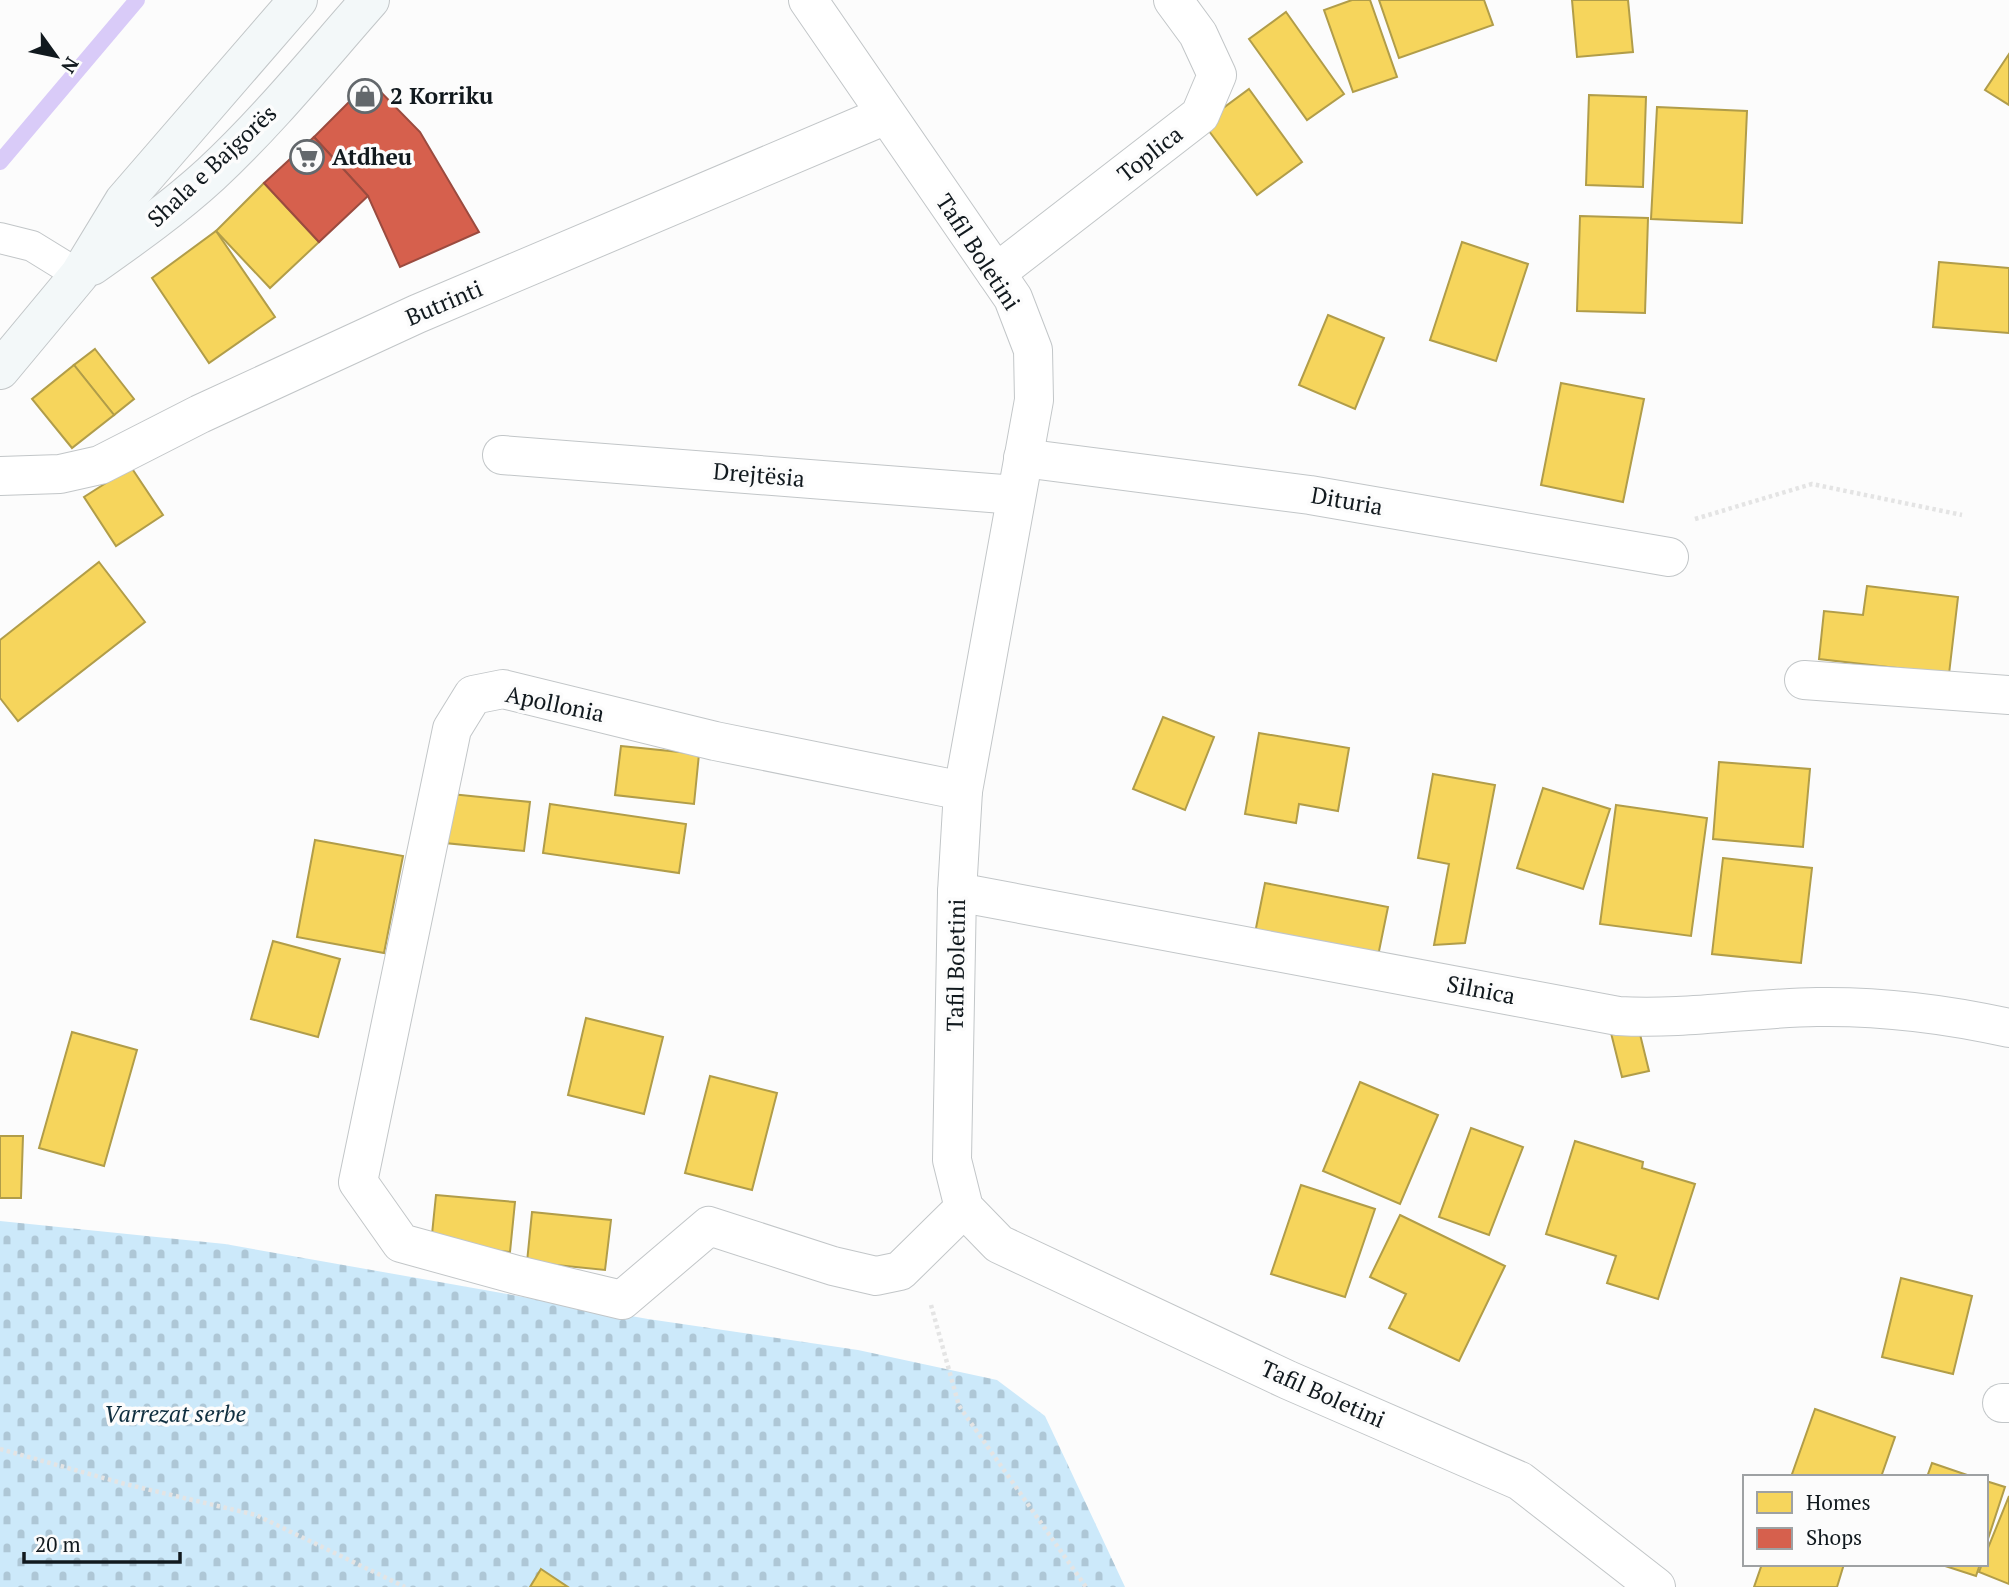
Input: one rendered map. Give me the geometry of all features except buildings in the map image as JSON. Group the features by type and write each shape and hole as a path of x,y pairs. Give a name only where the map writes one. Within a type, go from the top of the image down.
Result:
{"main road":[{"name":"Shala e Bajgorës","path":"79,275 124,201 298,0"},
{"name":"Shala e Bajgorës","path":"79,275 145,229 211,174 275,108 370,0"},
{"path":"0,370 79,275"}],"street":[{"name":"Tafil Boletini","path":"808,0 1013,298 1033,350 1034,400 963,791 957,892 952,1160 964,1208 999,1244 1288,1380 1520,1481 1657,1587"},
{"name":"Toplica","path":"996,273 1200,115 1217,75 1198,33 1173,0"},
{"name":"Butrinti","path":"0,476 60,474 100,465 200,414 417,314 886,115"},
{"name":"Drejtësia","path":"502,455 1016,495"},
{"name":"Dituria","path":"1023,458 1310,495 1670,557"},
{"path":"1804,680 2009,695"},
{"name":"Apollonia","path":"917,1254 900,1271 876,1276 833,1266 709,1226 622,1300 401,1243 358,1182 452,729 472,695 503,689 715,741 963,791"},
{"name":"Silnica","path":"957,892 1618,1016 1654,1018 1816,1007 1902,1010 2009,1028"},
{"path":"917,1254 964,1208"}],"lane":[{"path":"0,238 32,246 79,275"}],"path":[{"path":"1688,522 1812,484 1962,515"},
{"path":"917,1254 959,1406 1086,1587"},
{"path":"0,1449 125,1484 256,1515 405,1587"}],"green space":[{"name":"Varrezat serbe","path":"0,1221 225,1244 648,1319 858,1350 997,1380 1045,1416 1125,1587 0,1587"}],"waterway":[{"path":"0,162 137,0"}],"place":[{"name":"2 Korriku","path":"365,96"},
{"name":"Atdheu","path":"307,157"}]}
